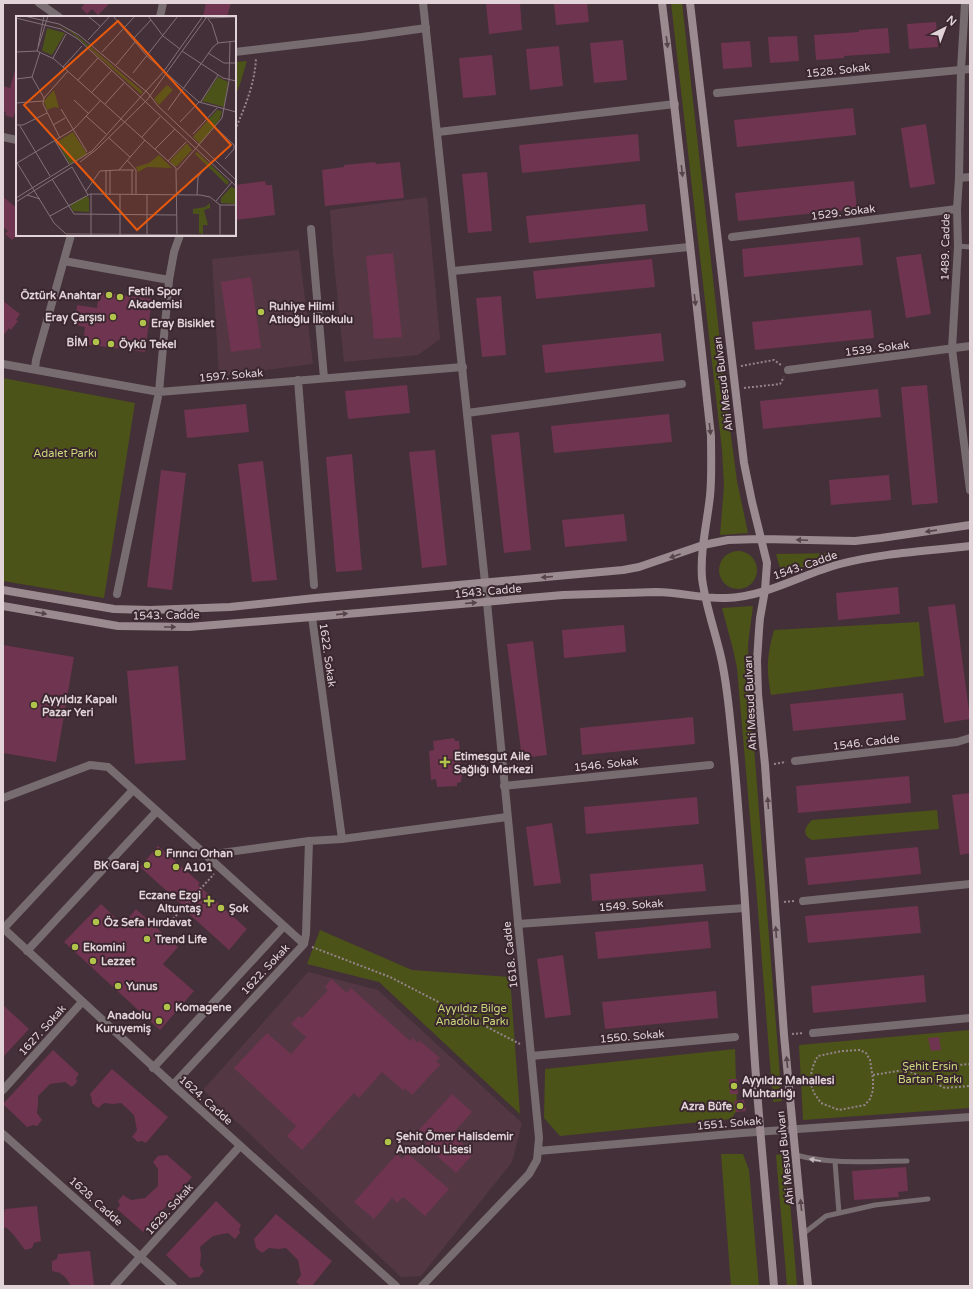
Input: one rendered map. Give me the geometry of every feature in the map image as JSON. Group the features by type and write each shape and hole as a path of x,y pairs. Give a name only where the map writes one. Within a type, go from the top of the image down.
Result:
{"main road":[{"name":"Ahi Mesud Bulvarı","path":"662,3 675,104 689,247 711,436 712,458 710,496 703,545 703,580 727,690 735,763 753,1036 774,1286"},
{"name":"Ahi Mesud Bulvarı","path":"690,3 744,463 767,563 765,590 760,618 757,660 758,694 765,765 784,1035 808,1286"},
{"name":"1543. Cadde","path":"3,590 114,609 150,610 230,607 323,597 623,570 646,565 703,545 744,539 854,541 970,525"},
{"name":"1543. Cadde","path":"3,606 118,626 189,627 563,595 670,592 726,598 765,590 840,564 882,556 970,546"}],"street":[{"path":"39,3 58,16"},
{"path":"160,16 163,3"},
{"name":"1618. Cadde","path":"422,1286 528,1174 537,1160 539,1138 485,582 453,271 423,3"},
{"name":"1489. Cadde","path":"965,3 961,69 957,209 958,246 952,349 970,490"},
{"path":"236,52 426,28"},
{"name":"1528. Sokak","path":"717,94 970,69"},
{"path":"438,132 675,104"},
{"path":"3,137 16,140"},
{"path":"959,178 970,177"},
{"name":"1529. Sokak","path":"732,237 957,209"},
{"path":"311,229 324,378"},
{"path":"35,370 36,360 71,236"},
{"path":"118,594 159,392 169,280 174,252 180,236"},
{"path":"453,271 689,247"},
{"path":"64,262 169,280"},
{"name":"1539. Sokak","path":"788,370 970,346"},
{"name":"1597. Sokak","path":"3,364 159,392 463,367"},
{"path":"298,380 314,585"},
{"path":"467,413 682,384"},
{"name":"1622. Sokak","path":"312,617 342,839"},
{"name":"1546. Cadde","path":"795,762 957,742 970,738"},
{"path":"3,798 90,765 108,767 304,944"},
{"name":"1546. Sokak","path":"504,786 710,765"},
{"path":"3,928 134,790"},
{"path":"27,951 157,811"},
{"path":"206,855 507,817"},
{"name":"1622. Sokak","path":"172,1085 304,944 306,934 309,841"},
{"path":"803,901 970,884"},
{"name":"1549. Sokak","path":"518,924 745,908"},
{"path":"153,1068 284,926"},
{"name":"1624. Cadde","path":"3,928 153,1068 396,1286"},
{"name":"1627. Sokak","path":"3,1090 82,1002"},
{"path":"813,1033 970,1018"},
{"name":"1550. Sokak","path":"531,1052 735,1037"},
{"name":"1551. Sokak","path":"538,1151 761,1131 970,1117"},
{"name":"1628. Cadde","path":"3,1134 173,1286"},
{"name":"1629. Sokak","path":"114,1286 240,1146"}],"lane":[{"path":"958,246 970,247"},
{"path":"796,1155 814,1160 835,1162 906,1161"},
{"path":"835,1162 839,1213"},
{"path":"803,1234 826,1216 875,1205 928,1199"}],"path":[{"path":"236,128 243,111 256,69 255,50"},
{"path":"732,367 774,360 788,370 780,384 735,389"},
{"path":"765,765 795,762"},
{"path":"173,919 220,868"},
{"path":"774,902 803,901"},
{"path":"304,944 390,977 531,1052"},
{"path":"784,1035 813,1033"},
{"path":"860,1050 866,1053 870,1060 873,1075 873,1090 870,1099 865,1106 839,1110 821,1103 814,1093 810,1082 811,1073 818,1056 842,1051 860,1050"},
{"path":"873,1075 906,1070 970,1064"},
{"path":"906,1070 945,1088 970,1086"},
{"path":"789,1083 810,1082"}],"shaded area":[{"path":"427,197 440,339 418,355 344,362 330,210"},
{"name":"Ruhiye Hilmi Atlıoğlu İlkokulu","path":"299,250 313,364 219,376 212,259"},
{"name":"Şehit Ömer Halisdemir Anadolu Lisesi","path":"308,972 378,990 522,1123 512,1162 421,1276 401,1277 203,1090"}],"green space":[{"path":"671,3 682,3 729,421 737,481 748,533 720,535 724,486 722,450"},
{"path":"247,61 236,94 236,62"},
{"name":"Adalet Parkı","path":"3,378 135,403 104,598 3,581"},
{"path":"734,551 742,551 752,556 756,563 756,577 752,584 742,589 734,589 724,584 722,581 719,574 719,566 724,556 727,554"},
{"path":"840,553 782,575 776,554"},
{"path":"753,606 748,644 749,684 782,1101 773,1102 737,668 722,608"},
{"path":"919,622 924,676 771,695 768,677 768,662 774,630"},
{"path":"937,810 939,829 812,840 805,833 806,828 812,820"},
{"name":"Ayyıldız Bilge Anadolu Parkı","path":"320,930 412,970 510,977 520,1114 379,982 307,964"},
{"name":"Şehit Ersin Bartan Parkı","path":"970,1030 970,1108 803,1120 799,1045"},
{"path":"735,1049 737,1110 731,1119 560,1136 544,1118 545,1069"},
{"path":"721,1154 743,1154 749,1170 759,1286 731,1286"},
{"path":"786,1154 797,1286 787,1286 776,1155"}],"building":[{"path":"85,3 110,3 98,15 92,9 87,14 81,8"},
{"path":"206,3 231,3 227,16 203,16"},
{"path":"486,3 520,3 522,30 489,34"},
{"path":"554,3 587,3 589,22 556,25"},
{"path":"936,22 938,47 909,49 907,24"},
{"path":"888,28 890,53 844,56 844,58 816,60 814,35 859,32 859,30"},
{"path":"797,36 799,61 770,63 768,37"},
{"path":"623,40 627,80 594,83 590,43"},
{"path":"750,41 752,67 723,69 721,43"},
{"path":"559,46 563,86 530,90 526,49"},
{"path":"492,55 496,95 463,98 459,58"},
{"path":"15,70 16,112 13,118 5,115 6,112 3,111 3,86 10,88"},
{"path":"853,108 856,135 737,147 734,120"},
{"path":"926,124 935,184 910,188 901,128"},
{"path":"638,134 640,161 522,173 519,145"},
{"path":"375,162 376,164 400,162 404,198 325,206 322,170 344,167 344,165"},
{"path":"487,172 492,231 468,233 462,174"},
{"path":"265,181 266,185 272,185 275,215 236,220 236,185"},
{"path":"854,181 857,209 738,221 735,193"},
{"path":"3,197 16,207 17,238 15,237 12,240 5,234 8,231 3,227"},
{"path":"645,204 648,231 529,243 526,216"},
{"path":"860,237 863,265 744,277 742,249"},
{"path":"393,253 402,337 374,339 366,256"},
{"path":"921,254 931,314 906,318 896,257"},
{"path":"652,259 655,287 536,299 533,271"},
{"path":"251,277 261,348 231,352 221,282"},
{"name":"Eray Çarşısı","path":"99,292 152,299 145,352 83,344 85,327 75,325 77,305 97,308"},
{"path":"501,296 506,355 482,357 476,298"},
{"path":"3,301 20,314 16,320 18,321 11,330 9,328 3,336"},
{"path":"871,310 874,338 755,350 752,322"},
{"path":"661,333 664,361 545,373 542,345"},
{"path":"407,385 410,413 348,419 345,391"},
{"path":"927,385 938,503 912,505 901,387"},
{"path":"878,389 881,417 763,429 760,401"},
{"path":"246,404 249,432 187,438 184,410"},
{"path":"669,414 672,442 554,453 551,426"},
{"path":"519,432 531,550 504,553 491,435"},
{"path":"435,450 447,565 422,568 409,452"},
{"path":"352,454 362,570 336,572 326,457"},
{"path":"263,461 277,580 252,582 238,464"},
{"path":"161,470 186,473 172,590 147,587"},
{"path":"889,475 891,500 831,505 829,480"},
{"path":"624,514 627,541 565,547 562,520"},
{"path":"898,587 900,614 838,620 836,593"},
{"path":"955,604 970,719 944,723 928,607"},
{"path":"624,625 626,652 564,658 562,630"},
{"path":"533,641 547,755 522,758 507,644"},
{"name":"Ayyıldız Kapalı Pazar Yeri","path":"3,645 74,657 56,762 3,753"},
{"path":"178,666 186,760 135,764 127,671"},
{"path":"903,693 906,720 793,731 790,704"},
{"path":"693,717 695,744 582,755 580,728"},
{"name":"Etimesgut Aile Sağlığı Merkezi","path":"454,738 455,741 459,741 462,774 461,782 457,783 457,786 437,787 436,779 431,780 429,751 434,750 433,741"},
{"path":"909,776 911,803 798,813 796,786"},
{"path":"970,793 970,853 960,855 952,795"},
{"path":"697,797 699,824 586,834 584,807"},
{"path":"552,823 561,883 534,886 526,827"},
{"path":"158,846 200,883 198,885 247,929 229,950 188,913 189,911 140,867"},
{"path":"918,847 921,874 808,885 805,858"},
{"path":"703,864 706,891 592,901 590,874"},
{"path":"101,904 123,925 136,909 178,947 163,964 194,991 160,1030 64,942"},
{"path":"918,906 921,933 808,943 805,916"},
{"path":"708,921 711,948 598,959 595,932"},
{"path":"563,955 571,1015 545,1018 537,959"},
{"path":"924,975 926,1002 813,1013 811,986"},
{"path":"331,979 347,993 351,988 410,1041 413,1038 418,1043 420,1041 440,1058 436,1061 440,1065 412,1095 405,1088 404,1091 382,1072 359,1098 354,1093 302,1150 287,1136 296,1126 234,1068 267,1033 291,1054 306,1037 291,1024 299,1016 302,1018 328,990 325,987"},
{"path":"716,991 718,1018 605,1029 602,1002"},
{"path":"3,1005 29,1029 3,1057"},
{"path":"939,1037 941,1050 931,1051 928,1038"},
{"path":"53,1050 79,1074 76,1078 77,1082 72,1087 65,1082 50,1084 38,1096 37,1113 42,1120 37,1126 33,1125 27,1127 3,1104"},
{"path":"112,1069 168,1117 146,1143 142,1141 138,1142 132,1137 137,1130 134,1115 121,1103 104,1103 98,1108 92,1103 90,1094"},
{"name":"Ayyıldız Mahallesi Muhtarlığı","path":"729,1079 737,1079 738,1094 730,1094"},
{"path":"452,1094 472,1112 452,1134 473,1154 456,1173 425,1145 429,1141 418,1131"},
{"name":"Azra Büfe","path":"744,1100 746,1111 736,1112 734,1101"},
{"path":"407,1153 449,1189 425,1216 403,1197 397,1203 392,1198 374,1219 354,1202 397,1154 402,1159"},
{"path":"167,1155 192,1177 143,1232 117,1209 120,1205 118,1201 123,1195 131,1200 145,1198 158,1186 158,1169 153,1162 158,1156"},
{"path":"906,1167 908,1191 898,1192 899,1197 854,1200 852,1171"},
{"path":"216,1201 241,1225 239,1229 240,1233 235,1239 228,1233 213,1236 200,1247 200,1265 204,1271 199,1277 190,1278 166,1255"},
{"path":"37,1206 41,1241 34,1243 32,1248 25,1250 13,1234 7,1228 3,1227 3,1215 5,1209"},
{"path":"276,1214 332,1261 312,1286 301,1286 296,1282 301,1275 298,1260 286,1248 269,1248 262,1253 256,1248 254,1239"},
{"path":"90,1251 94,1286 71,1286 66,1278 60,1273 52,1271 52,1261 57,1259 58,1254"}],"place":[{"name":"Öztürk Anahtar","path":"109,295"},
{"name":"Fetih Spor Akademisi","path":"120,297"},
{"name":"Ruhiye Hilmi Atlıoğlu İlkokulu","path":"261,312"},
{"name":"Eray Çarşısı","path":"113,317"},
{"name":"Eray Bisiklet","path":"143,323"},
{"name":"BİM","path":"96,342"},
{"name":"Öykü Tekel","path":"111,344"},
{"name":"Ayyıldız Kapalı Pazar Yeri","path":"34,705"},
{"name":"Etimesgut Aile Sağlığı Merkezi","path":"445,762"},
{"name":"Fırıncı Orhan","path":"158,853"},
{"name":"BK Garaj","path":"147,865"},
{"name":"A101","path":"176,867"},
{"name":"Eczane Ezgi Altuntaş","path":"209,901"},
{"name":"Şok","path":"221,908"},
{"name":"Öz Sefa Hırdavat","path":"96,922"},
{"name":"Trend Life","path":"147,939"},
{"name":"Ekomini","path":"75,947"},
{"name":"Lezzet","path":"93,961"},
{"name":"Yunus","path":"118,986"},
{"name":"Komagene","path":"167,1007"},
{"name":"Anadolu Kuruyemiş","path":"159,1021"},
{"name":"Ayyıldız Mahallesi Muhtarlığı","path":"734,1086"},
{"name":"Azra Büfe","path":"740,1106"},
{"name":"Şehit Ömer Halisdemir Anadolu Lisesi","path":"388,1142"}]}
